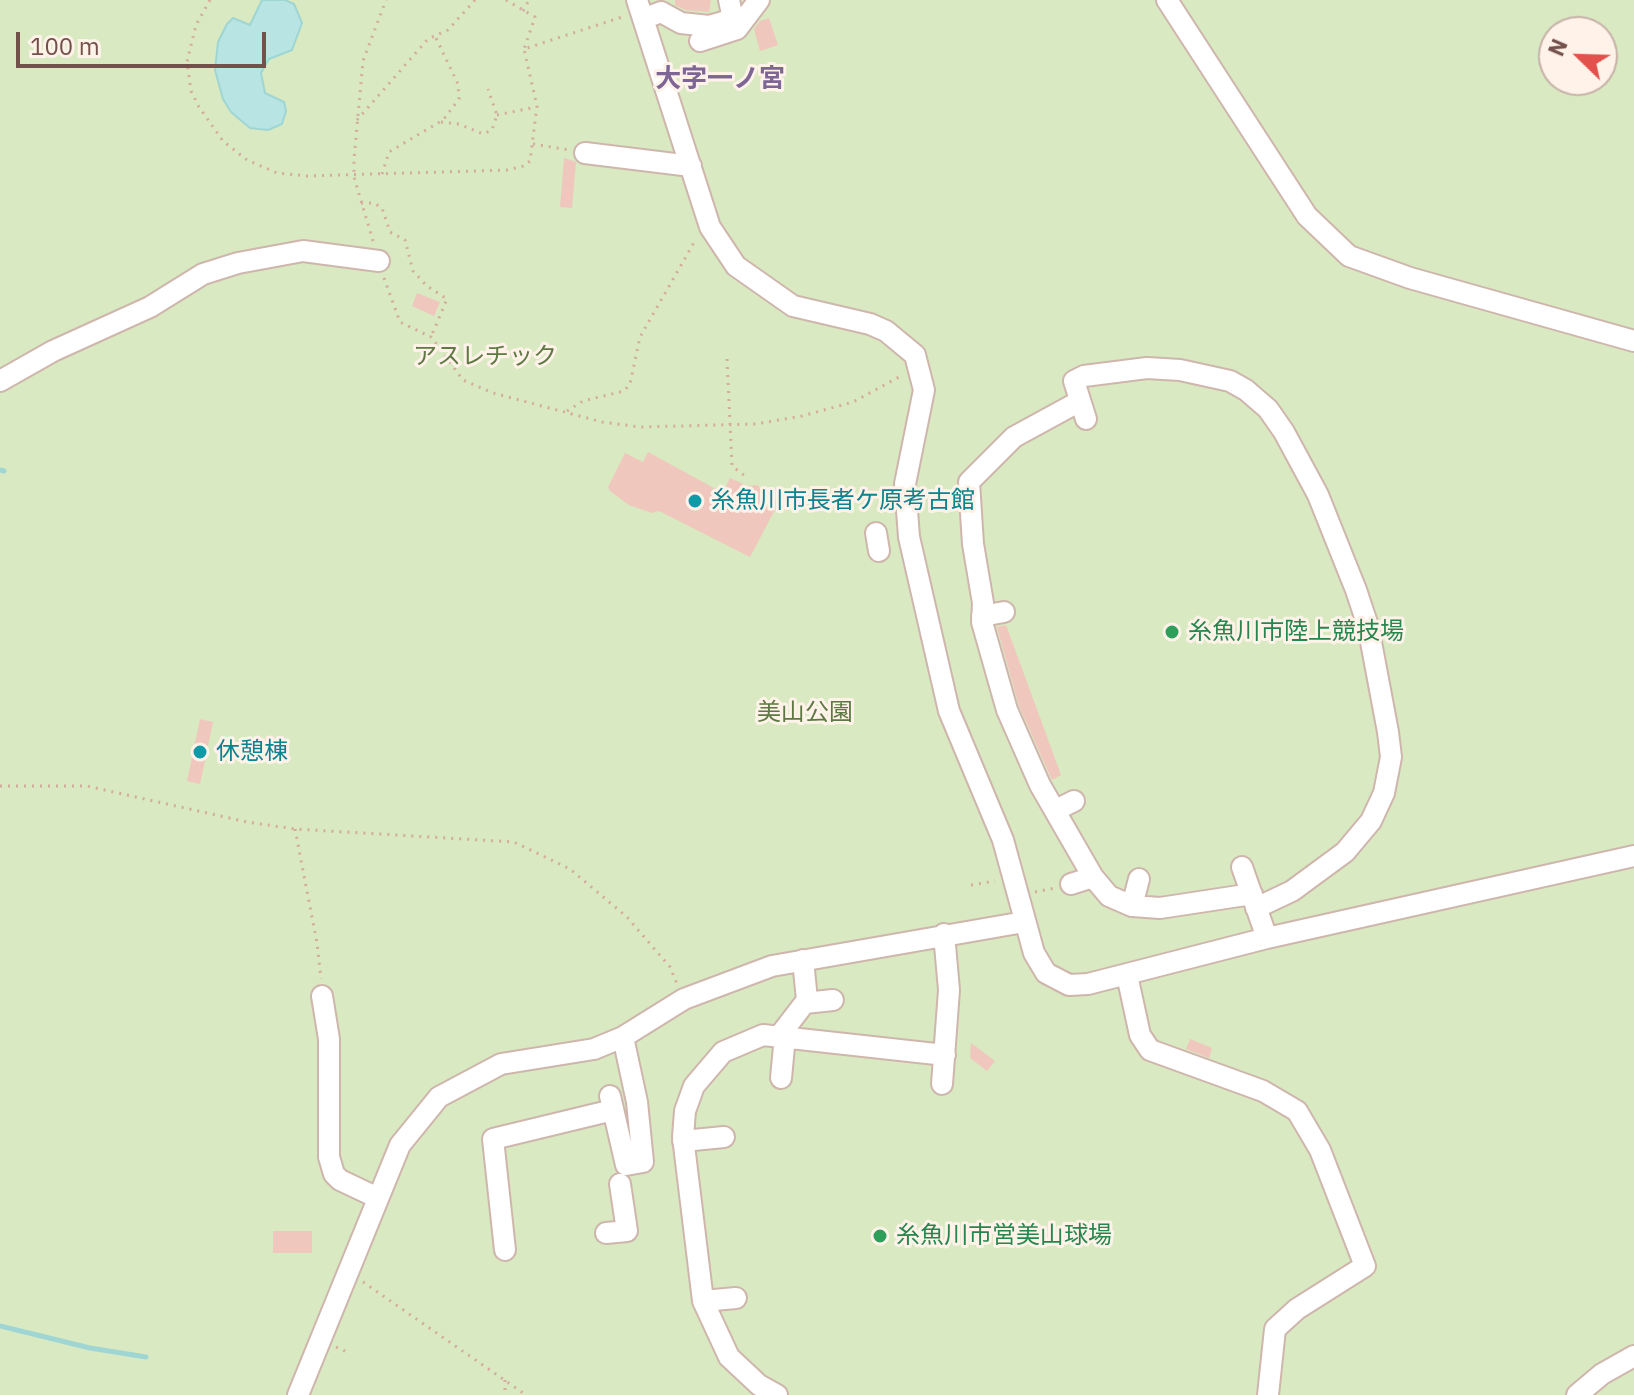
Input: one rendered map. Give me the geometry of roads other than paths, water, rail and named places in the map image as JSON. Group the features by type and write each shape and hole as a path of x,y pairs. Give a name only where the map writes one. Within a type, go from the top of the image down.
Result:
{"street":[{"path":"729,0 733,19 709,26 681,23 661,12 640,9 710,227 736,266 793,306 858,320 886,331 915,355 921,369 924,390 905,484 906,521 949,711 1009,856 1024,922 1039,964 1060,982 1078,986 1267,938 1634,856"},
{"path":"700,41 737,29 759,0"},
{"path":"1167,0 1307,216 1349,256 1410,278 1634,341"},
{"path":"585,153 691,166"},
{"path":"0,381 53,351 150,307 203,274 238,263 303,251 379,261"},
{"path":"1147,368 1201,373 1246,390 1268,409 1318,495 1368,626 1391,757 1384,793 1371,821 1345,852 1292,891 1254,901 1160,908 1132,906 1109,896 1093,877 1065,806 1040,785 1007,710 982,616 969,482 993,468 1014,437 1083,410 1074,381 1084,376 1147,368"},
{"path":"982,616 1004,612"},
{"path":"1242,867 1267,938"},
{"path":"1071,884 1093,877"},
{"path":"1132,906 1139,879"},
{"path":"298,1395 400,1145 439,1097 501,1064 594,1049 623,1037 684,999 728,980 803,960 1024,922"},
{"path":"942,1084 949,990 944,934"},
{"path":"781,1078 783,1036 805,1003 808,991 803,960"},
{"path":"1127,975 1140,1035 1150,1050 1263,1091 1297,1111 1320,1150 1365,1266 1297,1309 1275,1329 1268,1395"},
{"path":"322,996 329,1039 329,1157 334,1174 340,1180 378,1198"},
{"path":"805,1003 833,1000"},
{"path":"777,1395 759,1385 729,1357 703,1301 683,1141 689,1097 710,1063 742,1042 763,1035 945,1055"},
{"path":"616,1178 643,1162 637,1102 623,1037"},
{"path":"505,1250 493,1139 612,1103 616,1178 627,1231 606,1233"},
{"path":"683,1141 724,1137"},
{"path":"703,1301 736,1298"},
{"path":"1577,1395 1602,1374 1634,1356"}],"water":[{"path":"262,0 285,0 294,4 302,23 292,50 269,59 261,73 265,93 284,102 286,111 282,124 268,130 250,128 231,112 223,99 215,70 218,42 227,24 233,18 250,25"}],"waterway":[{"path":"0,470 4,471"},
{"path":"0,1326 90,1348 146,1357"}],"place":[{"name":"糸魚川市長者ケ原考古館","path":"695,501"},
{"name":"糸魚川市陸上競技場","path":"1172,632"},
{"name":"休憩棟","path":"200,752"},
{"name":"糸魚川市営美山球場","path":"880,1236"}],"district":[{"name":"大字一ノ宮","path":"720,79"}],"park label":[{"name":"アスレチック","path":"485,357"},
{"name":"美山公園","path":"805,713"}]}
